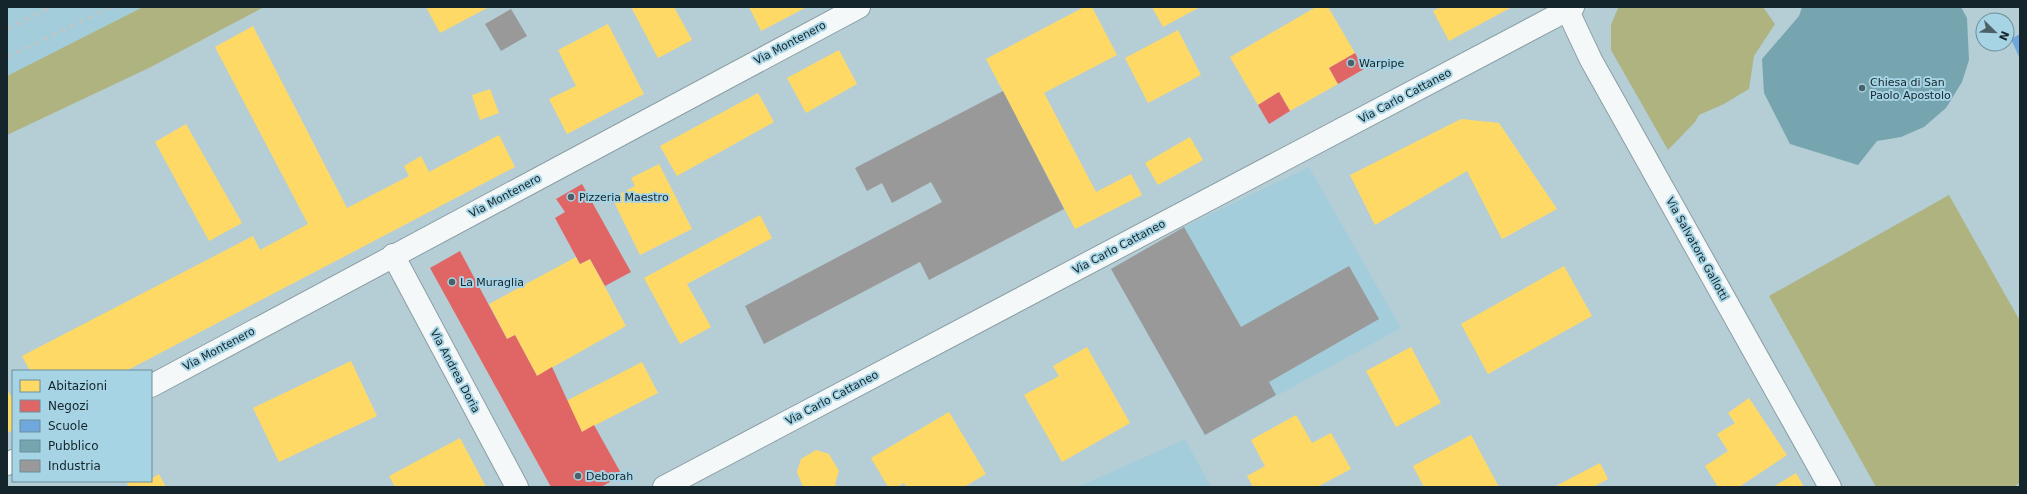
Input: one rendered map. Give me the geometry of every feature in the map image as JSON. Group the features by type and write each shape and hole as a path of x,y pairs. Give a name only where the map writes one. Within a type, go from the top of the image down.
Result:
{"street":[{"name":"Via Montenero","path":"152,385 393,255 859,7"},
{"name":"Via Carlo Cattaneo","path":"664,487 1569,8"},
{"name":"Via Salvatore Gallotti","path":"1569,8 1591,60 1830,487"},
{"name":"Via Andrea Doria","path":"393,255 517,487"}],"shaded area":[{"path":"7,7 143,7 7,76"},
{"path":"1309,167 1401,328 1205,435 1111,269 1184,227"},
{"path":"1185,439 1211,487 1078,487"}],"green space":[{"path":"143,7 264,7 151,67 7,135 7,76"},
{"path":"1763,7 1775,24 1754,56 1749,89 1724,104 1699,115 1695,122 1668,150 1611,50 1611,25 1618,8"},
{"path":"1949,195 2020,321 2020,483 2013,487 1876,487 1769,296"}],"building: Abitazioni":[{"path":"426,7 489,7 440,33"},
{"path":"631,7 674,7 692,40 658,58"},
{"path":"749,7 807,7 761,31"},
{"path":"1084,7 1092,7 1117,55 1044,93 1096,192 1131,174 1142,195 1075,229 986,59"},
{"path":"1152,7 1200,7 1163,27"},
{"path":"1316,7 1328,7 1355,53 1329,68 1338,84 1290,111 1279,92 1258,105 1230,57"},
{"path":"1441,7 1512,7 1449,41 1433,11"},
{"path":"608,24 644,94 567,134 549,99 576,86 558,50"},
{"path":"253,26 347,208 409,176 404,166 421,156 429,172 499,135 515,167 128,370 29,370 22,356 253,236 260,250 308,224 215,47"},
{"path":"1178,30 1201,75 1148,103 1125,58"},
{"path":"839,50 857,84 806,113 787,78"},
{"path":"490,89 499,113 480,120 472,95"},
{"path":"758,93 774,122 677,176 660,146"},
{"path":"1461,119 1499,123 1557,209 1502,239 1467,171 1375,225 1350,175"},
{"path":"186,124 242,223 209,241 155,142"},
{"path":"1190,137 1203,160 1158,185 1145,163"},
{"path":"659,164 692,229 640,255 612,198 635,186 631,178"},
{"path":"760,215 772,238 687,284 711,327 680,344 644,278"},
{"path":"576,257 580,264 590,259 626,326 537,376 515,335 507,339 489,304"},
{"path":"1564,266 1592,316 1488,374 1461,324"},
{"path":"1087,347 1130,423 1062,462 1024,395 1059,376 1053,366"},
{"path":"1411,347 1441,403 1396,427 1366,371"},
{"path":"351,361 377,416 279,462 253,408"},
{"path":"642,362 658,393 582,432 566,401"},
{"path":"8,391 12,398 12,430 7,433"},
{"path":"1749,398 1787,455 1739,487 1718,487 1705,466 1728,451 1717,434 1735,423 1728,413"},
{"path":"949,412 986,474 964,487 906,487 904,483 897,487 888,487 871,458"},
{"path":"1296,415 1312,443 1331,433 1351,469 1317,487 1253,487 1247,476 1265,466 1251,440"},
{"path":"1471,435 1499,487 1424,487 1413,466"},
{"path":"460,438 486,487 395,487 389,476"},
{"path":"816,450 829,454 839,471 835,484 837,487 803,487 797,472 801,459"},
{"path":"1600,463 1608,479 1593,487 1554,487"},
{"path":"1796,473 1804,487 1773,487"},
{"path":"159,474 166,487 129,487 126,482 152,482 152,478"}],"building: Negozi":[{"path":"1355,53 1364,69 1338,84 1329,68"},
{"path":"1279,92 1290,111 1269,124 1258,105"},
{"path":"582,184 631,272 605,286 590,259 580,264 555,218 565,212 556,199"},
{"path":"460,251 507,339 515,335 537,376 552,367 582,432 594,425 622,475 601,487 551,487 430,268"}],"building: Scuole":[{"path":"2020,34 2020,59 2015,48 2015,37"}],"building: Pubblico":[{"name":"Chiesa di San Paolo Apostolo","path":"1802,7 1961,7 1967,18 1969,60 1962,82 1946,108 1924,127 1901,137 1877,141 1858,165 1790,144 1764,93 1762,59 1799,16"}],"building: Industria":[{"path":"511,9 527,36 501,51 485,24"},
{"path":"1003,91 1064,209 929,280 920,262 764,344 745,306 942,202 931,182 892,203 882,183 867,191 855,168"},
{"path":"1184,227 1241,327 1349,266 1379,319 1269,382 1276,395 1205,435 1111,269"}],"railway":[{"path":"7,29 51,7"},
{"path":"7,57 111,7"}],"place":[{"name":"Warpipe","path":"1351,63"},
{"name":"Chiesa di San Paolo Apostolo","path":"1862,88"},
{"name":"Pizzeria Maestro","path":"571,197"},
{"name":"La Muraglia","path":"452,282"},
{"name":"Deborah","path":"578,476"}]}
